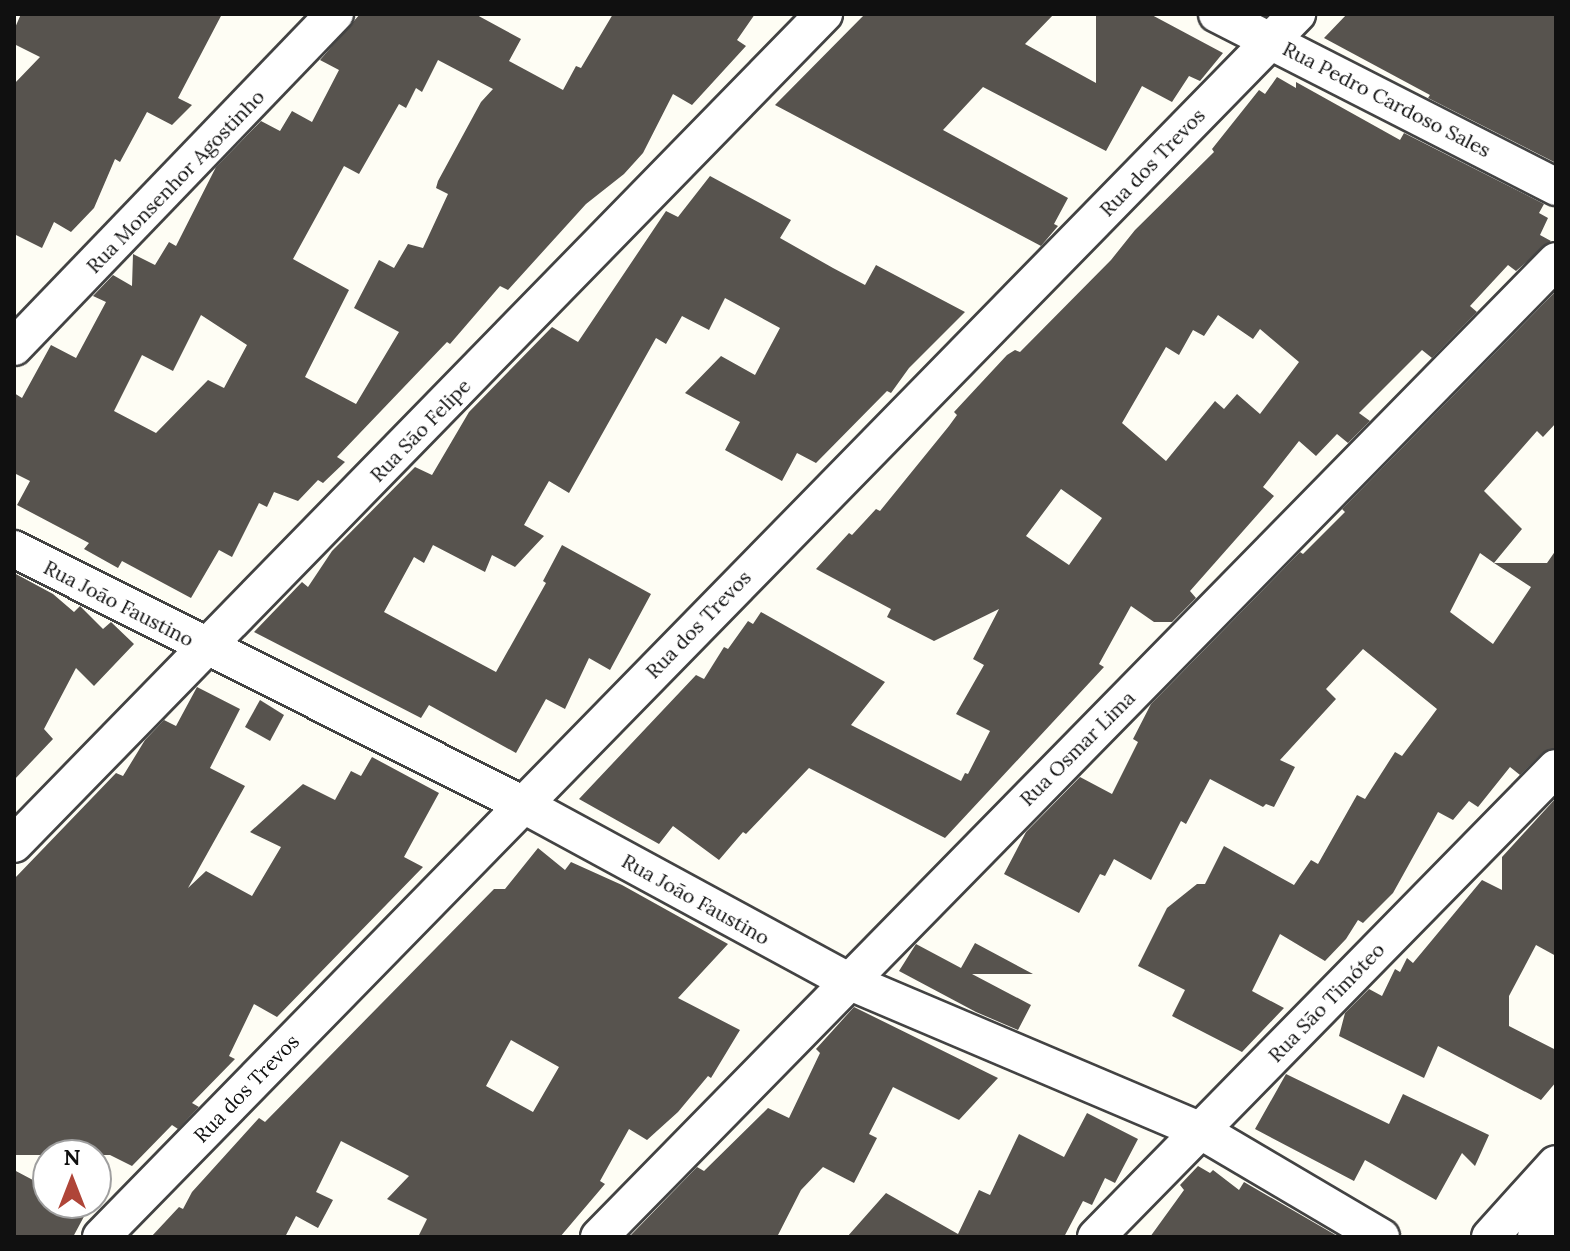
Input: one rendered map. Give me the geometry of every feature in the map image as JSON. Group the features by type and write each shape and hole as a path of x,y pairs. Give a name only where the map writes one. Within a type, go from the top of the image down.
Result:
{"street":[{"name":"Rua Monsenhor Agostinho","path":"14,347 335,14"},
{"name":"Rua São Felipe","path":"14,844 824,14"},
{"name":"Rua Pedro Cardoso Sales","path":"1217,14 1556,187"},
{"name":"Rua dos Trevos","path":"101,1237 1297,14"},
{"name":"Rua Osmar Lima","path":"599,1237 1556,261"},
{"name":"Rua João Faustino","path":"14,549 207,649 522,804 848,981 1201,1131 1381,1237"},
{"name":"Rua São Timóteo","path":"1096,1237 1556,768"},
{"path":"1490,1237 1556,1164"},
{"path":"1536,1237 1556,1208"}],"building":[{"path":"21,14 222,14 178,98 192,105 172,125 147,112 120,162 115,159 94,208 71,232 54,222 42,248 14,234 14,84 40,57 14,44 14,30"},
{"path":"360,14 475,14 521,39 509,61 563,90 576,66 581,68 613,14 755,14 737,40 746,46 692,105 673,94 643,153 624,174 586,204 508,290 500,286 450,344 447,342 337,457 345,462 323,483 318,480 298,501 274,492 267,507 259,503 232,557 219,550 191,598 122,561 118,568 84,549 89,543 17,505 30,481 14,473 14,393 22,398 51,345 76,358 106,302 93,296 113,275 132,286 133,254 155,265 169,242 176,246 216,167 261,121 280,131 292,111 312,122 339,70 320,60","holes":["438,60 493,89 481,102 438,181 436,188 448,194 423,248 408,244 394,268 379,260 354,308 399,332 356,404 305,377 349,290 293,259 344,166 359,174 399,104 406,108 416,88 422,92","201,315 247,345 224,388 208,380 156,433 114,411 142,355 173,371"]},
{"path":"865,14 1054,14 1025,44 1096,83 1096,14 1150,14 1223,53 1200,81 1189,76 1172,102 1142,86 1106,151 983,87 943,130 1068,198 1054,224 1058,226 1041,246 775,105"},
{"path":"1347,14 1556,14 1556,163 1428,98 1430,95 1324,38"},
{"path":"1277,77 1296,88 1296,82 1400,140 1404,133 1544,204 1539,213 1548,218 1540,235 1551,241 1516,271 1508,265 1470,306 1477,312 1432,358 1422,350 1359,413 1370,421 1348,443 1337,434 1316,456 1299,441 1263,487 1274,496 1190,591 1196,598 1172,622 1154,622 1131,606 1099,664 1104,667 945,838 809,768 746,834 743,832 719,860 673,826 659,844 579,799 696,675 704,679 724,647 728,649 748,621 753,624 761,612 885,682 851,725 961,781 965,773 968,774 990,731 956,714 984,665 973,659 999,609 934,641 887,617 891,609 816,569 849,533 852,535 876,509 880,511 949,426 957,415 954,412 1007,355 1015,350 1020,352 1111,260 1135,230 1214,152 1212,149 1259,90 1265,94","holes":["1218,315 1253,339 1260,329 1299,362 1260,414 1237,394 1224,409 1215,401 1166,461 1122,423 1166,347 1179,355 1193,330 1204,336","1061,489 1102,518 1069,565 1026,536"]},
{"path":"710,176 791,220 780,238 833,268 865,285 876,265 965,312 909,368 891,393 887,391 816,463 797,453 782,481 725,450 740,422 685,393 721,356 755,375 780,328 725,298 709,330 682,316 666,344 656,338 569,493 549,481 524,525 544,536 515,567 492,555 485,572 433,545 424,563 414,557 384,612 496,672 546,583 543,581 562,545 651,594 610,670 589,658 565,709 546,699 516,753 429,705 421,718 254,632 302,582 308,587 332,551 415,467 432,475 469,412 552,327 578,342 666,211 678,217"},
{"path":"1556,291 1556,423 1543,437 1537,431 1484,491 1522,529 1494,563 1547,563 1556,550 1556,748 1542,753 1520,775 1510,767 1478,807 1469,801 1453,820 1438,812 1393,893 1363,923 1358,920 1346,939 1325,961 1280,934 1252,991 1284,1008 1242,1052 1172,1016 1185,990 1138,966 1167,908 1197,884 1205,884 1224,846 1294,885 1311,860 1318,864 1357,795 1365,799 1395,752 1402,756 1437,709 1363,649 1326,689 1336,699 1280,760 1295,767 1274,807 1266,804 1263,807 1210,779 1186,824 1181,821 1151,880 1114,859 1105,876 1100,874 1079,913 1004,874 1026,832 1080,777 1112,794 1138,742 1133,739 1151,704 1300,552 1303,554 1345,512 1342,509","holes":["1480,553 1531,587 1493,644 1450,612"]},
{"path":"14,573 53,594 74,612 80,606 103,629 111,622 134,644 94,686 76,668 44,729 53,739 14,780"},
{"path":"197,687 240,709 210,768 245,786 188,888 206,871 252,896 281,847 250,832 303,784 335,800 351,771 361,776 372,757 439,793 404,857 423,867 277,1017 254,1004 229,1056 235,1059 192,1103 199,1107 178,1129 172,1125 132,1166 112,1156 112,1139 32,1139 32,1155 14,1155 14,879 116,773 123,776 145,740 164,720 176,726"},
{"path":"260,700 284,715 270,741 245,727"},
{"path":"1556,798 1556,956 1536,945 1509,996 1509,1026 1556,1050 1556,1082 1541,1100 1438,1046 1424,1078 1339,1036 1345,1013 1369,989 1382,996 1395,969 1400,972 1407,958 1413,963 1482,880 1502,890 1502,857"},
{"path":"538,848 565,870 571,862 622,885 728,944 678,998 740,1030 711,1078 708,1076 678,1112 647,1140 629,1129 600,1181 605,1184 560,1237 418,1237 427,1219 387,1199 409,1176 341,1141 316,1192 333,1200 318,1228 296,1216 285,1237 151,1237 179,1207 183,1209 192,1192 259,1118 265,1122 494,889 505,889","holes":["511,1040 559,1067 533,1112 486,1086"]},
{"path":"975,943 1033,974 972,974 1031,1005 1018,1030 976,1012 899,971 916,944 961,968"},
{"path":"854,1007 998,1078 959,1120 893,1087 869,1134 877,1138 854,1183 823,1167 801,1190 777,1237 629,1237 697,1167 704,1171 768,1108 789,1118 820,1053 816,1049"},
{"path":"1286,1074 1389,1124 1403,1094 1489,1135 1475,1166 1462,1153 1436,1200 1365,1160 1354,1181 1255,1129"},
{"path":"1087,1113 1138,1139 1115,1183 1105,1178 1092,1205 1083,1201 1064,1237 847,1237 886,1193 958,1234 979,1190 990,1195 1019,1134 1064,1157"},
{"path":"1198,1166 1210,1173 1213,1170 1239,1190 1244,1182 1339,1237 1150,1237 1184,1190 1180,1185"},
{"path":"14,1170 32,1180 32,1219 83,1219 73,1237 14,1237"}]}
